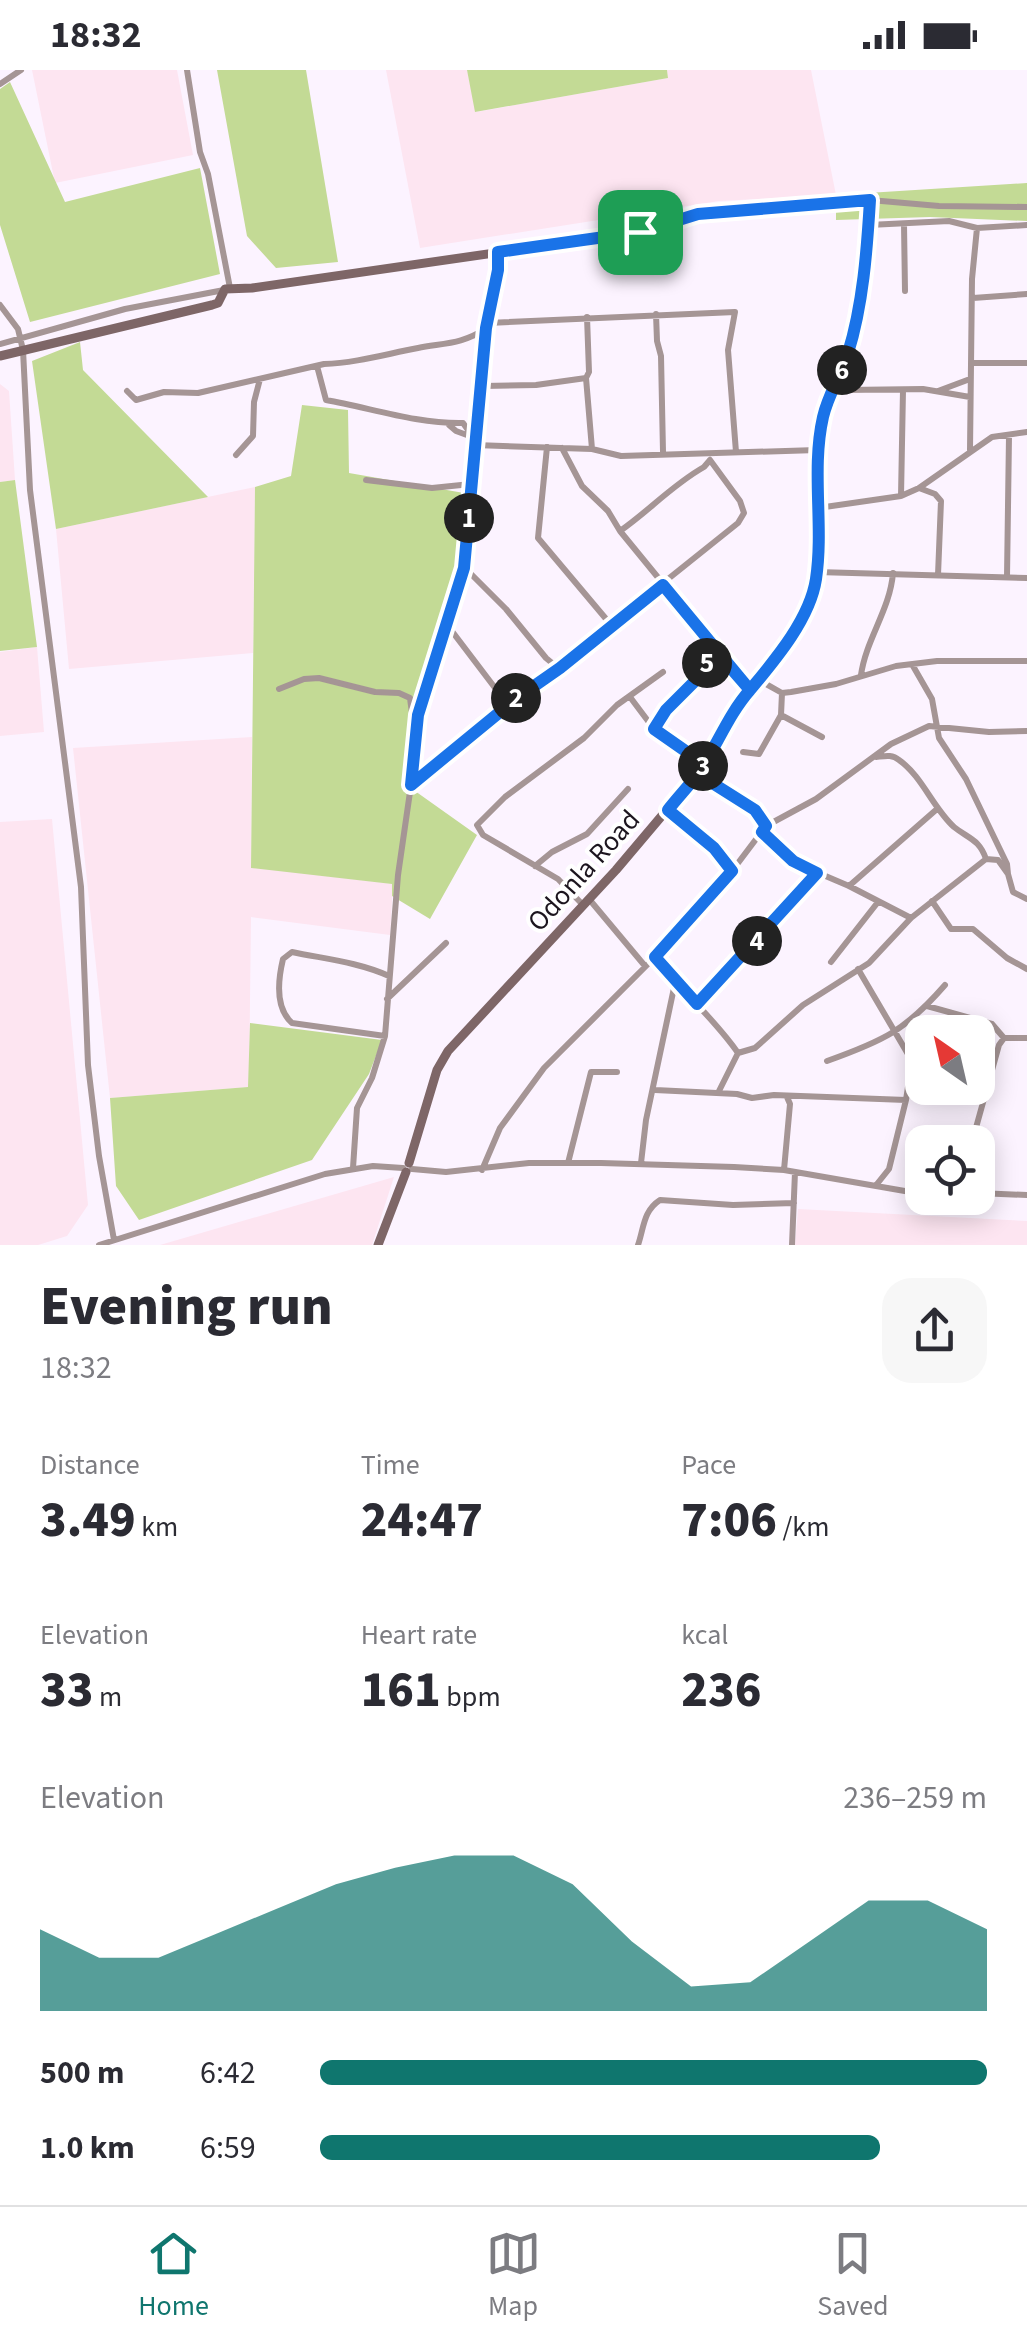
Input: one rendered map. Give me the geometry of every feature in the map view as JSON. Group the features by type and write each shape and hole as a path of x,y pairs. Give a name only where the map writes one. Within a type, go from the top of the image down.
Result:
{"street":[{"path":"0,84 21,70"},
{"path":"0,356 212,306 228,289 187,70"},
{"path":"0,344 125,309 228,289 640,232 698,214 870,200 1027,207"},
{"name":"Odonla Road","path":"378,1245 442,1059 668,810 701,769 731,715 806,608 816,572 816,450 828,403 850,348 870,200"},
{"path":"868,225 949,221 978,228 1027,226"},
{"path":"904,224 905,290"},
{"path":"970,452 978,228"},
{"path":"352,1168 357,1108 372,1078 385,1036 418,715 464,568 485,340 498,252"},
{"path":"973,298 1027,294"},
{"path":"0,305 18,329 23,350 30,490 81,888 88,1065 114,1240"},
{"path":"127,391 136,400 164,392 198,392 317,366 458,343 487,326 587,317 734,312 728,350 736,452"},
{"path":"656,314 663,452"},
{"path":"587,317 586,378 592,449"},
{"path":"477,335 485,340"},
{"path":"971,363 1027,363"},
{"path":"317,366 326,400 378,414 450,425 475,440 592,449 621,456 694,453 717,471 740,501 742,519 411,785"},
{"path":"236,455 254,436 254,402 260,378"},
{"path":"482,386 536,385 586,378"},
{"path":"936,392 970,379"},
{"path":"846,390 903,390 970,397"},
{"path":"901,496 903,390"},
{"path":"818,508 901,496 992,437 1027,432"},
{"path":"1007,576 1008,436"},
{"path":"547,447 538,538 612,626"},
{"path":"562,448 578,481 608,511 620,531 750,690"},
{"path":"620,531 707,462 736,452 816,450"},
{"path":"694,453 707,462"},
{"path":"366,480 432,488 471,484"},
{"path":"918,488 935,494 940,501 938,574"},
{"path":"464,568 506,609 546,658 560,668"},
{"path":"816,572 1027,578"},
{"path":"861,676 868,642 887,602 893,574"},
{"path":"447,625 508,705"},
{"path":"654,729 716,651"},
{"path":"759,680 782,693 937,660 1027,662"},
{"path":"912,666 932,699 939,738 966,779 1007,864 1013,892 1027,899"},
{"path":"646,966 586,902 558,879 483,834 477,824 663,672"},
{"path":"279,689 304,679 319,678 374,692 398,693 410,698 412,713 418,715"},
{"path":"743,752 759,754 781,715 782,693"},
{"path":"630,696 654,729 755,810 764,829 793,861 911,918"},
{"path":"781,715 822,738"},
{"path":"482,1170 500,1128 544,1068 655,957 764,829 816,800 891,744 936,725 977,732 1027,732"},
{"path":"870,758 897,758 957,829 978,841 986,859"},
{"path":"535,866 587,834 628,789"},
{"path":"849,886 938,809"},
{"path":"668,810 714,848 732,871"},
{"path":"718,1093 738,1054 755,1048 803,1005 858,970 890,944 911,918 986,859 998,860 1008,874"},
{"path":"697,1004 817,873"},
{"path":"932,901 950,930 973,928 1007,958 1027,969"},
{"path":"830,962 878,902"},
{"path":"386,1000 446,943"},
{"path":"385,1036 292,1023 280,1006 280,978 283,959 292,952 365,965 389,976"},
{"path":"655,957 738,1054"},
{"path":"858,970 905,1050"},
{"path":"641,1164 646,1120 675,983"},
{"path":"826,1061 896,1032 946,985"},
{"path":"927,1006 992,1024 1004,1038 1027,1038"},
{"path":"976,1125 994,1058 1004,1038"},
{"path":"568,1163 591,1072 617,1072"},
{"path":"655,1090 788,1100 797,1096 905,1100"},
{"path":"784,1170 788,1100"},
{"path":"876,1185 889,1169 905,1104"},
{"path":"99,1245 352,1168 446,1172 529,1163 641,1164 784,1170 905,1191"},
{"path":"792,1245 795,1172"},
{"path":"995,1194 1027,1195"},
{"path":"638,1245 641,1225 660,1200 733,1205 794,1203"}],"shaded area":[{"path":"32,70 177,70 193,155 55,183"},
{"path":"386,70 467,70 476,112 668,78 667,70 811,70 836,195 719,201 420,248"},
{"path":"0,384 9,391 15,480 0,482"},
{"path":"255,487 253,653 69,669 56,529"},
{"path":"37,647 44,732 0,736 0,652"},
{"path":"252,737 251,867 393,884 390,935 251,917 249,1087 110,1098 73,748"},
{"path":"52,819 88,1205 67,1236 38,1245 0,1245 0,822"},
{"path":"394,1177 372,1245 160,1245"},
{"path":"798,1209 1027,1221 1027,1245 795,1245"}],"green space":[{"path":"217,70 306,70 338,262 276,268 247,236"},
{"path":"467,70 667,70 668,78 475,112"},
{"path":"10,82 65,202 200,168 220,274 30,322 0,225 0,89"},
{"path":"1027,183 1027,221 930,217 836,220 836,195"},
{"path":"80,342 83,370 208,497 56,529 32,361"},
{"path":"302,405 348,410 349,473 464,493 461,570 417,728 415,791 477,835 430,919 392,896 392,884 251,868 255,487 291,476"},
{"path":"15,480 37,647 0,651 0,482"},
{"path":"250,1023 382,1040 369,1074 312,1160 139,1220 116,1186 110,1098 248,1087"}],"route":[{"path":"640,232 498,252 486,328 464,568 418,715 411,785 663,585 750,690 698,774 668,810 714,848 732,871 655,957 697,1004 817,873 792,860 762,832 766,826 755,810 698,774 704,764 654,729 716,651 750,690 787,641 812,594 818,561 816,450 823,418 850,348 870,200 698,214 640,232"}]}
